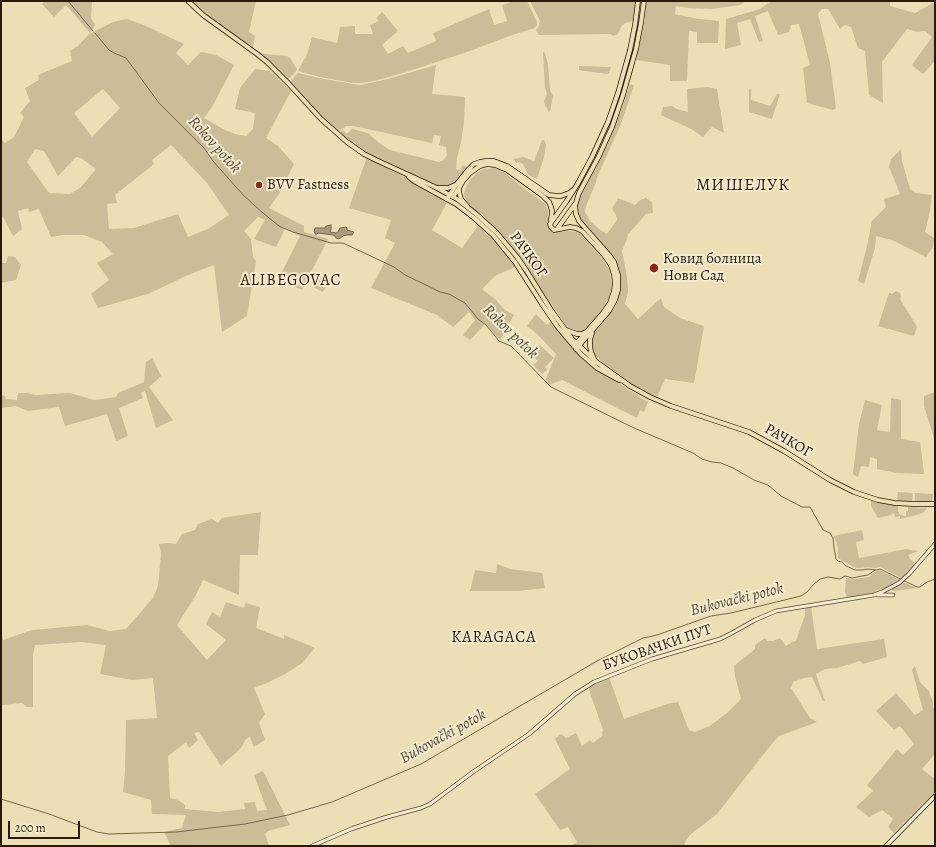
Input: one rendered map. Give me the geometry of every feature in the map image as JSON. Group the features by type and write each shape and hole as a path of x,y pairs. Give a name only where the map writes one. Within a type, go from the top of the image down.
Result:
{"main road":[{"name":"РАЧКОГ","path":"188,1 203,15 254,52 276,71 321,119 342,138 364,154 406,175 414,181 450,197 480,223 504,247 557,326 600,371 654,399 671,406 749,432 784,451 830,480 854,492 878,500 895,503 935,504"},
{"path":"551,222 577,185 592,157 615,104 630,50 638,1"},
{"path":"577,346 608,313 614,303 618,290 616,266 579,221 576,211 576,203 579,193 599,156 619,110 632,64 642,20 644,1"},
{"path":"450,197 471,166 486,160 494,161 507,166 548,195 561,196 568,193 577,185"},
{"path":"437,188 458,186 474,169 483,165 495,165 506,170 544,196 551,207 552,211 550,225 553,229 570,227 582,231 604,255 611,265 614,275 615,288 611,301 577,346"},
{"name":"РАЧКОГ","path":"406,175 414,177 437,188 466,206 492,229 513,252 551,310 577,346 630,386"},
{"path":"458,186 461,199 466,206"},
{"path":"557,229 576,203"},
{"path":"566,330 577,334 587,332"},
{"path":"593,330 590,338 590,346 595,361"},
{"path":"886,846 935,796"}],"street":[{"name":"БУКОВАЧКИ ПУТ","path":"312,846 351,829 430,804 473,772 529,734 575,694 588,685 652,659 720,639 755,620 776,611 874,595 886,591 902,580 914,569 935,544"},
{"path":"874,595 893,595"}],"shaded area":[{"path":"44,1 92,1 91,18 95,25 91,33 113,22 127,19 144,25 184,44 176,53 188,65 201,52 216,55 234,65 212,107 204,118 235,134 246,136 253,129 255,113 235,109 240,88 255,69 270,71 291,91 266,138 278,146 294,164 279,194 269,208 304,226 304,232 328,239 302,290 278,280 300,236 285,229 276,247 254,239 265,220 258,217 244,231 251,239 253,257 256,261 247,316 222,332 214,265 190,274 148,294 98,308 91,294 109,280 97,263 113,254 102,242 84,235 63,235 51,237 39,209 29,212 28,208 18,211 22,229 13,236 3,217 1,218 1,139 5,143 14,137 24,117 20,113 30,101 25,88 39,80 38,75 72,61 70,51 78,46 90,33 66,5 54,17 42,4","holes":["103,89 120,108 92,137 74,113","171,145 207,183 229,215 208,229 188,237 178,214 134,228 109,229 107,204 117,203 115,195 154,164 152,160","35,149 44,151 58,176 76,157 81,158 96,169 81,187 70,194 49,193 27,162"]},
{"path":"194,1 256,1 249,32 255,36 252,49 192,4"},
{"path":"514,1 527,1 537,22 535,28 403,73 374,81 353,83 298,71 306,58 312,37 337,43 340,27 355,26 355,34 373,34 370,25 379,21 376,18 382,12 398,31 382,45 388,54 403,46 408,53 436,41 433,33 489,9 494,25 507,21 502,5"},
{"path":"530,1 636,1 633,21 625,23 621,27 618,34 614,36 610,34 539,35 536,30 540,21"},
{"path":"640,1 640,16 635,43 624,85 613,115 598,150 581,183 569,202 612,115 623,85 639,17"},
{"path":"646,1 746,1 740,5 711,9 676,6 675,14 719,21 718,43 697,43 697,32 689,31 687,81 670,81 670,65 636,60 645,20"},
{"path":"771,1 890,1 890,6 915,13 935,2 935,61 923,74 912,65 932,37 925,31 918,32 907,29 882,62 883,103 869,95 865,51 858,48 851,27 844,25 840,29 828,9 822,9 818,14 830,63 836,108 833,110 807,103 803,68 810,65 799,24 791,25 789,32 778,35 768,11 755,16 763,41 759,42 750,19 737,23 741,45 725,49 726,19 760,9"},
{"path":"254,51 265,54 287,56 297,69 287,81"},
{"path":"544,51 548,65 550,90 553,96 550,111 548,112 544,101 547,94 545,87"},
{"path":"436,65 432,94 465,97 464,122 456,169 460,170 463,165 468,168 455,184 443,187 425,181 364,152 339,134 343,130 347,134 352,129 368,133 390,150 439,162 444,160 447,155 446,147 439,145 441,136 434,135 432,143 353,126 346,126 337,133 289,83 298,73 361,85"},
{"path":"579,66 611,67 609,73 607,74 579,70"},
{"path":"630,84 634,85 621,124 597,177 585,212 590,221 607,234 617,220 612,209 618,198 635,205 640,200 646,198 652,202 653,213 646,214 628,234 622,251 628,292 625,304 638,319 661,298 664,307 680,318 704,326 694,383 665,379 657,397 631,384 606,366 595,355 592,348 593,335 615,307 619,293 620,281 617,266 612,255 585,227 578,212 578,200 611,135 622,109"},
{"path":"708,87 717,89 724,133 712,127 703,137 691,129 661,115 663,107 672,106 688,112 687,89"},
{"path":"751,88 751,100 770,106 777,94 780,94 772,119 749,112 749,89"},
{"path":"542,140 544,140 546,145 537,179 528,175 523,164 519,162 516,163 514,159 523,157 534,161"},
{"path":"901,149 902,161 910,189 916,193 932,195 925,232 934,238 933,247 926,257 892,240 876,236 875,248 864,284 858,281 872,221 886,207 884,199 900,194 889,167 891,159"},
{"path":"367,157 448,201 432,230 462,248 479,224 492,234 517,266 495,276 482,289 496,300 505,310 514,315 500,340 485,324 470,340 463,335 475,320 469,312 453,327 437,315 371,288 395,243 385,238 391,220 349,208"},
{"path":"494,168 504,172 545,203 548,210 549,230 553,232 577,232 603,259 609,270 612,284 610,295 604,309 586,330 581,332 568,328 528,268 508,242 484,217 471,207 465,198 464,193 470,180 478,172 484,169"},
{"path":"331,225 330,232 336,233 340,228 346,227 347,230 354,232 352,235 343,236 339,239 333,235 315,234 314,232 315,228 325,228 326,226"},
{"path":"8,256 15,257 21,265 16,280 1,283 1,263 6,263"},
{"path":"317,277 328,282 323,292 313,287"},
{"path":"896,291 900,293 900,299 917,327 914,336 878,326 889,293 892,294"},
{"path":"536,314 547,325 551,321 574,348 599,371 648,402 644,412 640,410 637,418 562,380 551,384 546,384 546,379 556,354 527,326"},
{"path":"540,345 554,358 545,367 547,370 542,374 533,365 538,361 531,354"},
{"path":"152,358 161,376 149,387 173,420 156,428 145,391 141,393 143,398 119,408 128,436 116,441 107,414 65,426 59,407 28,411 16,406 1,408 1,395 5,396 6,399 17,400 18,393 35,395 70,393 94,400 116,397 118,393 144,382 146,362"},
{"path":"935,392 934,438 924,406 924,396"},
{"path":"891,398 901,400 901,439 920,442 924,474 897,473 877,469 877,459 870,457 869,467 861,466 858,477 853,474 859,424 865,400 882,405 877,430 890,432"},
{"path":"898,492 913,493 912,504 897,502"},
{"path":"915,493 933,494 932,501 930,504 916,503"},
{"path":"871,501 898,506 900,515 906,516 908,507 927,508 920,514 900,519 900,516 895,517 894,513 878,518 871,506"},
{"path":"261,512 258,555 240,555 239,595 203,580 196,595 177,625 207,660 226,640 206,624 212,612 220,617 226,602 244,608 245,603 260,607 256,628 284,639 284,635 315,648 302,663 285,674 254,688 265,714 259,723 265,740 254,747 250,737 246,739 241,748 221,766 199,732 194,733 198,740 189,748 186,742 168,756 170,798 178,800 185,805 185,809 218,812 245,809 244,803 255,802 257,811 267,810 254,775 263,771 290,825 268,831 265,834 269,846 171,846 164,832 182,828 186,815 152,814 151,800 123,792 126,720 157,718 153,678 132,680 100,674 106,645 82,642 35,645 33,656 33,707 27,707 22,703 2,705 2,759 1,758 1,631 3,640 32,630 87,625 110,631 126,629 153,598 158,586 161,554 159,544 176,544 182,534 195,530 198,524 212,519 218,523 222,518"},
{"path":"862,530 864,540 856,542 859,558 906,549 918,551 908,555 916,564 902,578 880,567 856,568 838,558 838,548 834,536"},
{"path":"497,564 510,569 542,573 545,588 518,591 470,591 475,570 496,573"},
{"path":"879,570 900,580 882,591 847,598 845,592 846,578 853,579 869,577"},
{"path":"903,582 917,588 892,590"},
{"path":"811,606 817,649 884,639 887,657 863,664 860,661 837,668 825,669 816,674 825,701 823,701 812,677 793,682 791,688 810,718 817,722 779,736 717,814 691,834 686,840 684,846 570,846 577,842 568,827 560,830 535,794 570,769 555,739 561,734 566,738 576,733 582,746 590,740 593,743 603,735 603,730 588,687 609,677 624,719 667,704 678,702 689,730 695,732 710,726 727,713 741,699 734,666 755,649 755,645 765,638 767,641 773,641 780,638 786,646 796,641 805,615 805,608"},
{"path":"915,666 920,682 929,691 933,702 933,708 935,707 935,754 922,769 935,779 935,792 894,833 888,827 893,819 882,810 869,817 856,807 873,791 867,785 897,749 903,755 914,744 900,726 894,730 876,711 896,693 915,715 923,710 912,670"}],"waterway":[{"name":"Rokov potok","path":"68,1 93,31"},
{"name":"Rokov potok","path":"95,33 109,50 126,58 159,103 204,148 213,161 244,196 279,226 293,232 331,243 343,243 394,267 405,275 440,292 449,294 465,303 499,341 511,346 551,387 634,428 693,453 702,459 721,463 733,468 754,480 768,485 781,496 802,507 810,507 823,530 830,533 833,538 836,559 846,566 855,570 880,569 917,587 920,587 935,579"},
{"name":"Bukovački potok","path":"1,799 49,814 97,832 109,834 176,832 245,824 288,815 332,802 421,764 597,661 643,638 657,635 711,616 731,613 801,596 820,579 828,577 840,579 845,576 852,578 868,575 875,570"}],"place":[{"name":"BVV Fastness","path":"259,185"},
{"name":"Ковид болница Нови Сад","path":"654,268"}],"district":[{"name":"МИШЕЛУК","path":"743,186"},
{"name":"ALIBEGOVAC","path":"291,281"},
{"name":"KARAGACA","path":"494,638"}]}
